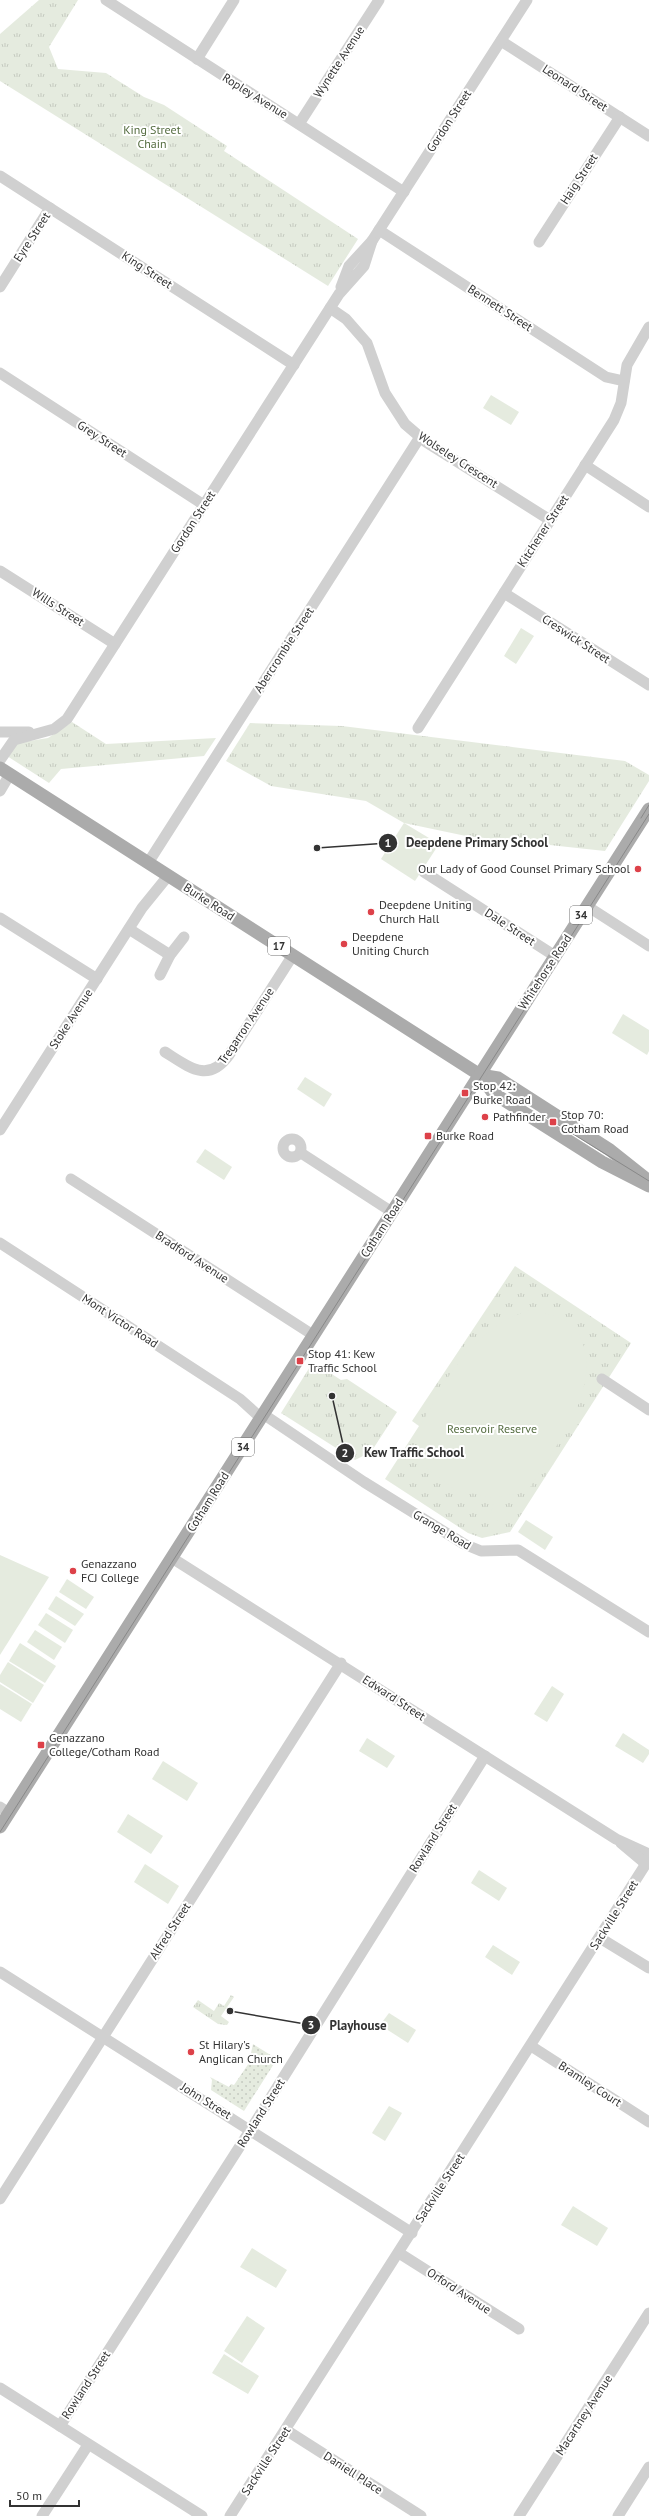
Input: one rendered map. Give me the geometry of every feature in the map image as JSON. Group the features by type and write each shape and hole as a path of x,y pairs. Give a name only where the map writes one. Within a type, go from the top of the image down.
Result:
{"main road":[{"name":"Burke Road","path":"5,771 480,1075 493,1093 602,1162 649,1186"},
{"name":"Whitehorse Road","path":"480,1075 648,811"},
{"name":"Burke Road","path":"480,1075 498,1078 610,1150 649,1181"},
{"name":"Cotham Road","path":"0,1827 5,1810 172,1558 480,1075"}],"street":[{"name":"Ropley Avenue","path":"106,0 404,192"},
{"path":"196,59 234,0"},
{"name":"Wynette Avenue","path":"299,124 379,0"},
{"name":"Gordon Street","path":"0,760 14,740 54,728 67,720 339,294 364,266 372,241 527,0"},
{"name":"Leonard Street","path":"501,41 649,136"},
{"name":"Haig Street","path":"539,242 620,117"},
{"name":"King Street","path":"0,176 294,365"},
{"name":"Eyre Street","path":"0,287 50,208"},
{"name":"Bennett Street","path":"379,230 606,377 624,381"},
{"name":"Wolseley Crescent","path":"330,308 346,319 365,339 390,402 406,424 420,437 550,520"},
{"name":"Kitchener Street","path":"418,728 619,411 624,381 630,358 649,327"},
{"name":"Grey Street","path":"0,373 204,505"},
{"name":"Abercrombie Street","path":"148,863 420,437"},
{"path":"585,465 649,507"},
{"name":"Wills Street","path":"0,571 115,644"},
{"name":"Creswick Street","path":"504,593 649,685"},
{"name":"Gordon Street","path":"0,732 21,731 35,733"},
{"path":"0,791 5,771"},
{"name":"Dale Street","path":"424,872 555,956"},
{"name":"Stoke Avenue","path":"0,1130 165,873"},
{"path":"587,906 649,946"},
{"path":"0,918 97,979"},
{"path":"129,929 170,955"},
{"path":"160,975 170,955 184,937"},
{"name":"Tregarron Avenue","path":"165,1052 197,1070 207,1071 219,1067 229,1055 293,955"},
{"path":"300,1153 392,1212"},
{"name":"Bradford Avenue","path":"71,1179 313,1336"},
{"name":"Mont Victor Road","path":"0,1243 263,1414"},
{"path":"602,1380 649,1410"},
{"name":"Grange Road","path":"263,1414 364,1482 464,1544 481,1551 518,1550 649,1632"},
{"name":"Edward Street","path":"172,1558 341,1663 648,1859"},
{"name":"Alfred Street","path":"0,2199 341,1663"},
{"name":"Rowland Street","path":"60,2426 251,2129 485,1756"},
{"name":"Sackville Street","path":"230,2516 600,1938 648,1859"},
{"path":"600,1938 649,1968"},
{"name":"John Street","path":"0,1972 251,2129 412,2233"},
{"name":"Bramley Court","path":"531,2046 649,2122"},
{"name":"Orford Avenue","path":"399,2253 519,2329"},
{"name":"Macartney Avenue","path":"519,2516 649,2313"},
{"path":"0,2388 202,2516"},
{"name":"Daniell Place","path":"286,2430 421,2516"},
{"path":"42,2516 88,2445"},
{"path":"618,2516 649,2467"}],"green space":[{"name":"King Street Chain","path":"39,0 78,0 49,47 58,69 106,73 144,97 164,105 227,146 224,151 358,239 328,286 0,81 0,34"},
{"path":"491,395 519,412 511,425 483,408"},
{"path":"521,628 534,636 516,664 504,656"},
{"path":"72,722 106,744 216,738 204,756 61,769 49,783 7,756 17,743 48,738"},
{"path":"250,723 342,726 625,761 649,775 649,781 605,851 466,836 404,823 366,801 271,786 226,761"},
{"path":"404,823 439,844 415,881 381,859"},
{"path":"623,1014 649,1030 649,1051 647,1055 612,1033"},
{"path":"305,1077 332,1094 324,1107 297,1089"},
{"path":"205,1149 232,1167 224,1180 196,1162"},
{"name":"Reservoir Reserve","path":"515,1266 631,1343 510,1532 482,1538 468,1533 385,1479 419,1426 412,1421"},
{"name":"Reservoir Reserve","path":"534,1309 556,1317 571,1325 577,1330 582,1341 586,1360 585,1380 580,1400 572,1419 528,1491 495,1498 455,1490 420,1463 418,1433 423,1420 450,1374 473,1346 501,1323"},
{"path":"313,1362 341,1380 347,1379 397,1412 371,1452 355,1460 281,1413"},
{"path":"493,1504 510,1509 506,1523 490,1518"},
{"path":"526,1520 553,1537 545,1550 518,1532"},
{"path":"0,1555 49,1577 0,1655"},
{"path":"67,1579 94,1597 86,1609 59,1592"},
{"path":"56,1596 84,1614 75,1626 48,1609"},
{"path":"46,1613 73,1630 65,1643 38,1625"},
{"path":"35,1630 62,1647 54,1660 27,1642"},
{"path":"20,1643 56,1666 45,1683 9,1661"},
{"path":"8,1662 44,1685 33,1703 0,1682 0,1675"},
{"path":"0,1684 32,1704 21,1722 0,1709"},
{"path":"552,1686 564,1694 547,1722 534,1714"},
{"path":"623,1733 649,1750 649,1754 643,1763 615,1746"},
{"path":"367,1738 395,1756 387,1768 359,1751"},
{"path":"163,1761 198,1783 187,1801 152,1779"},
{"path":"128,1814 163,1836 151,1854 117,1832"},
{"path":"145,1864 179,1886 168,1904 134,1882"},
{"path":"479,1870 507,1888 499,1901 471,1883"},
{"path":"493,1945 520,1962 512,1975 485,1957"},
{"path":"231,1995 234,1997 221,2016 229,2022 227,2025 218,2024 193,2007 198,2000 214,2011 219,2003 224,2006"},
{"path":"389,2013 416,2030 408,2043 380,2025"},
{"path":"253,2044 277,2059 244,2111 211,2090 212,2080 210,2077 229,2087 231,2084 234,2085 249,2063 251,2064 256,2056 251,2053"},
{"path":"389,2106 402,2113 385,2141 372,2133"},
{"path":"573,2206 608,2228 597,2246 561,2225"},
{"path":"252,2248 287,2270 276,2288 240,2267"},
{"path":"247,2316 265,2328 242,2363 224,2351"},
{"path":"224,2354 259,2376 248,2394 212,2373"}],"tram line":[{"path":"641,818 649,805"},
{"path":"0,1832 649,814"},
{"path":"544,1116 649,1181"}],"place":[{"name":"Deepdene Primary School","path":"317,848"},
{"name":"Our Lady of Good Counsel Primary School","path":"638,869"},
{"name":"Deepdene Uniting Church Hall","path":"371,912"},
{"name":"Deepdene Uniting Church","path":"344,944"},
{"name":"Stop 42: Burke Road","path":"465,1093"},
{"name":"Pathfinder","path":"485,1117"},
{"name":"Stop 70: Cotham Road","path":"553,1122"},
{"name":"Burke Road","path":"428,1136"},
{"name":"Stop 41: Kew Traffic School","path":"300,1361"},
{"name":"Kew Traffic School","path":"332,1396"},
{"name":"Genazzano FCJ College","path":"73,1571"},
{"name":"Genazzano College/Cotham Road","path":"41,1745"},
{"name":"Playhouse","path":"230,2011"},
{"name":"St Hilary's Anglican Church","path":"191,2052"}]}
